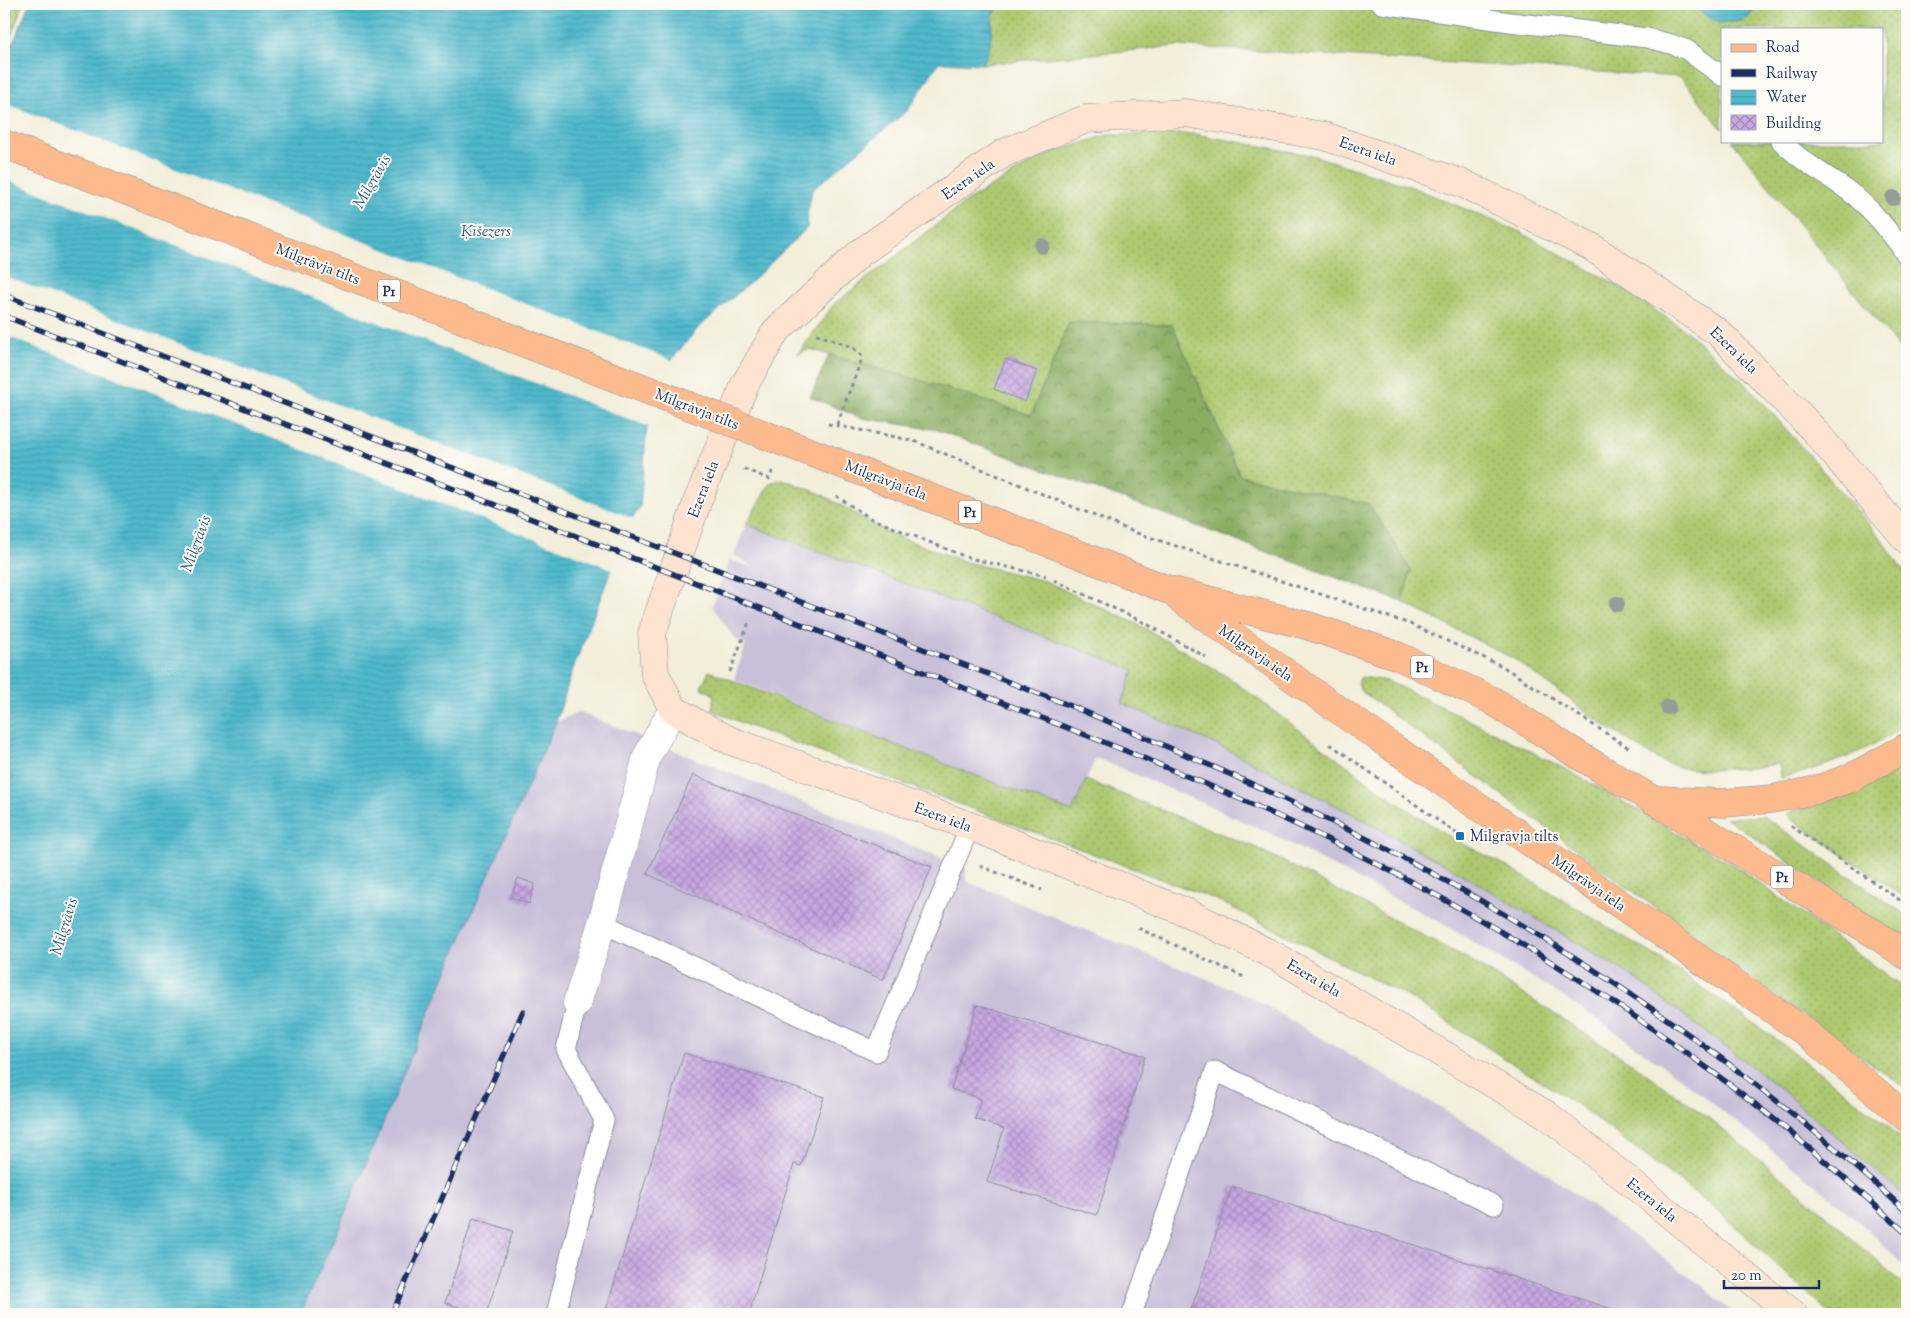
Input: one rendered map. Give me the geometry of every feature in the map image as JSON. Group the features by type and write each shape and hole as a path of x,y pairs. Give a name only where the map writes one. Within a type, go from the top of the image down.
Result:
{"main road":[{"name":"Mīlgrāvja tilts","path":"4,144 773,438"},
{"name":"Mīlgrāvja iela","path":"773,438 1074,552 1166,589 1309,626 1398,656 1493,700 1580,756 1877,935 1907,956"},
{"name":"Mīlgrāvja iela","path":"1166,589 1804,1031 1907,1118"},
{"path":"1655,800 1724,803 1772,799 1816,790 1853,777 1907,747"}],"street":[{"name":"Ezera iela","path":"1793,1314 1547,1115 1277,957 1188,913 970,826 731,741 698,724 673,709 654,674 652,633 698,500 742,393 776,331 860,253 1004,153 1086,120 1185,113 1324,136 1464,184 1590,246 1719,332 1813,429 1907,540"},
{"path":"577,1003 602,923 648,756 673,709"}],"lane":[{"path":"1382,4 1510,22 1647,38 1687,50 1721,75"},
{"path":"1782,142 1802,160 1848,190 1868,208 1907,256"},
{"path":"602,923 876,1052 970,826"},
{"path":"556,1314 604,1120 566,1049 577,1003"},
{"path":"1132,1314 1215,1070 1494,1206"}],"path":[{"path":"808,332 852,347 861,355 862,361 836,427"},
{"path":"768,468 782,473"},
{"path":"759,474 769,479 773,470"},
{"path":"832,494 870,518 970,558 1048,577 1143,622 1208,657"},
{"path":"730,672 749,622"},
{"path":"1330,744 1460,836"},
{"path":"1786,823 1907,905"},
{"path":"958,858 1047,892"},
{"path":"1136,928 1251,980"}],"shaded area":[{"path":"746,524 1135,670 1122,703 1230,751 1358,817 1469,878 1632,976 1781,1089 1907,1198 1907,1270 1876,1237 1835,1201 1683,1080 1600,1021 1543,984 1443,924 1278,837 1096,758 1072,812 919,754 734,679 746,644 735,639 712,606 729,560 756,568 734,555"},
{"path":"579,712 966,868 966,881 1251,997 1524,1157 1704,1287 1734,1314 300,1314 343,1219 450,963 556,722"}],"green space":[{"path":"11,4 23,4 4,55 4,25"},
{"path":"999,4 1907,4 1907,358 1733,142 1884,142 1884,28 1721,28 1721,128 1681,77 1178,46 982,64 989,50 993,17"},
{"path":"1195,134 1315,156 1412,187 1518,231 1617,285 1685,330 1751,389 1882,539 1907,577 1907,723 1878,742 1847,757 1781,778 1779,764 1751,768 1705,770 1683,768 1662,762 1607,727 1514,659 1402,602 1411,570 1369,504 1240,476 1172,325 1069,322 1031,415 810,349 798,354 834,304 967,201 1043,156 1107,135"},
{"path":"1069,322 1172,325 1240,476 1369,504 1411,570 1402,602 937,430 862,418 810,397 829,355 916,379 1031,415"},
{"path":"782,479 821,494 889,533 966,562 1045,581 1141,626 1228,677 1396,802 1457,841 1501,863 1661,959 1776,1039 1885,1123 1907,1144 1907,1198 1781,1089 1632,976 1469,878 1358,817 1230,751 1122,703 1134,670 746,524 770,483"},
{"path":"709,671 1072,812 1086,780 1259,849 1470,960 1631,1063 1706,1116 1817,1207 1907,1288 1907,1314 1830,1314 1716,1209 1578,1105 1410,998 1215,899 749,726 712,710 714,695 701,687"},
{"path":"1361,677 1387,681 1455,713 1573,773 1737,867 1907,990 1907,1089 1752,979 1361,691 1358,682"},
{"path":"1907,766 1907,899 1791,819 1787,813 1848,793"},
{"path":"1763,816 1907,916 1907,943 1726,818"}],"water":[{"path":"29,4 999,4 993,17 989,50 982,64 939,62 908,110 812,190 806,221 808,227 753,280 698,328 669,363 647,428 640,507 629,524 573,669 556,722 450,963 343,1219 300,1314 4,1314 4,65"},
{"path":"1682,4 1757,4 1749,17 1741,21 1721,24 1694,8"}],"pier":[{"path":"4,103 674,361 650,427 4,179"},
{"path":"4,276 635,519 615,570 4,335"}],"building":[{"path":"1006,359 1037,371 1025,402 994,389"},
{"path":"693,775 932,867 883,980 647,874"},
{"path":"518,878 535,884 529,904 511,897"},
{"path":"977,1005 1145,1056 1097,1215 987,1182 1004,1129 975,1119 981,1099 951,1089"},
{"path":"684,1053 824,1097 801,1166 794,1164 749,1314 605,1314"},
{"path":"1232,1186 1627,1314 1190,1314"},
{"path":"473,1218 513,1231 486,1314 480,1314 445,1303"}],"railway":[{"path":"4,295 1071,706 1289,801 1417,865 1547,940 1611,981 1734,1068 1793,1114 1907,1212"},
{"path":"4,316 1107,743 1208,785 1317,834 1376,863 1491,926 1603,995 1736,1089 1835,1170 1907,1234"},
{"path":"392,1314 523,1011"}],"place":[{"name":"Mīlgrāvja tilts","path":"1460,836"}],"water label":[{"name":"Mīlgrāvis","path":"371,181"},
{"name":"Ķīšezers","path":"486,230"},
{"name":"Mīlgrāvis","path":"195,543"},
{"name":"Mīlgrāvis","path":"63,926"}]}
